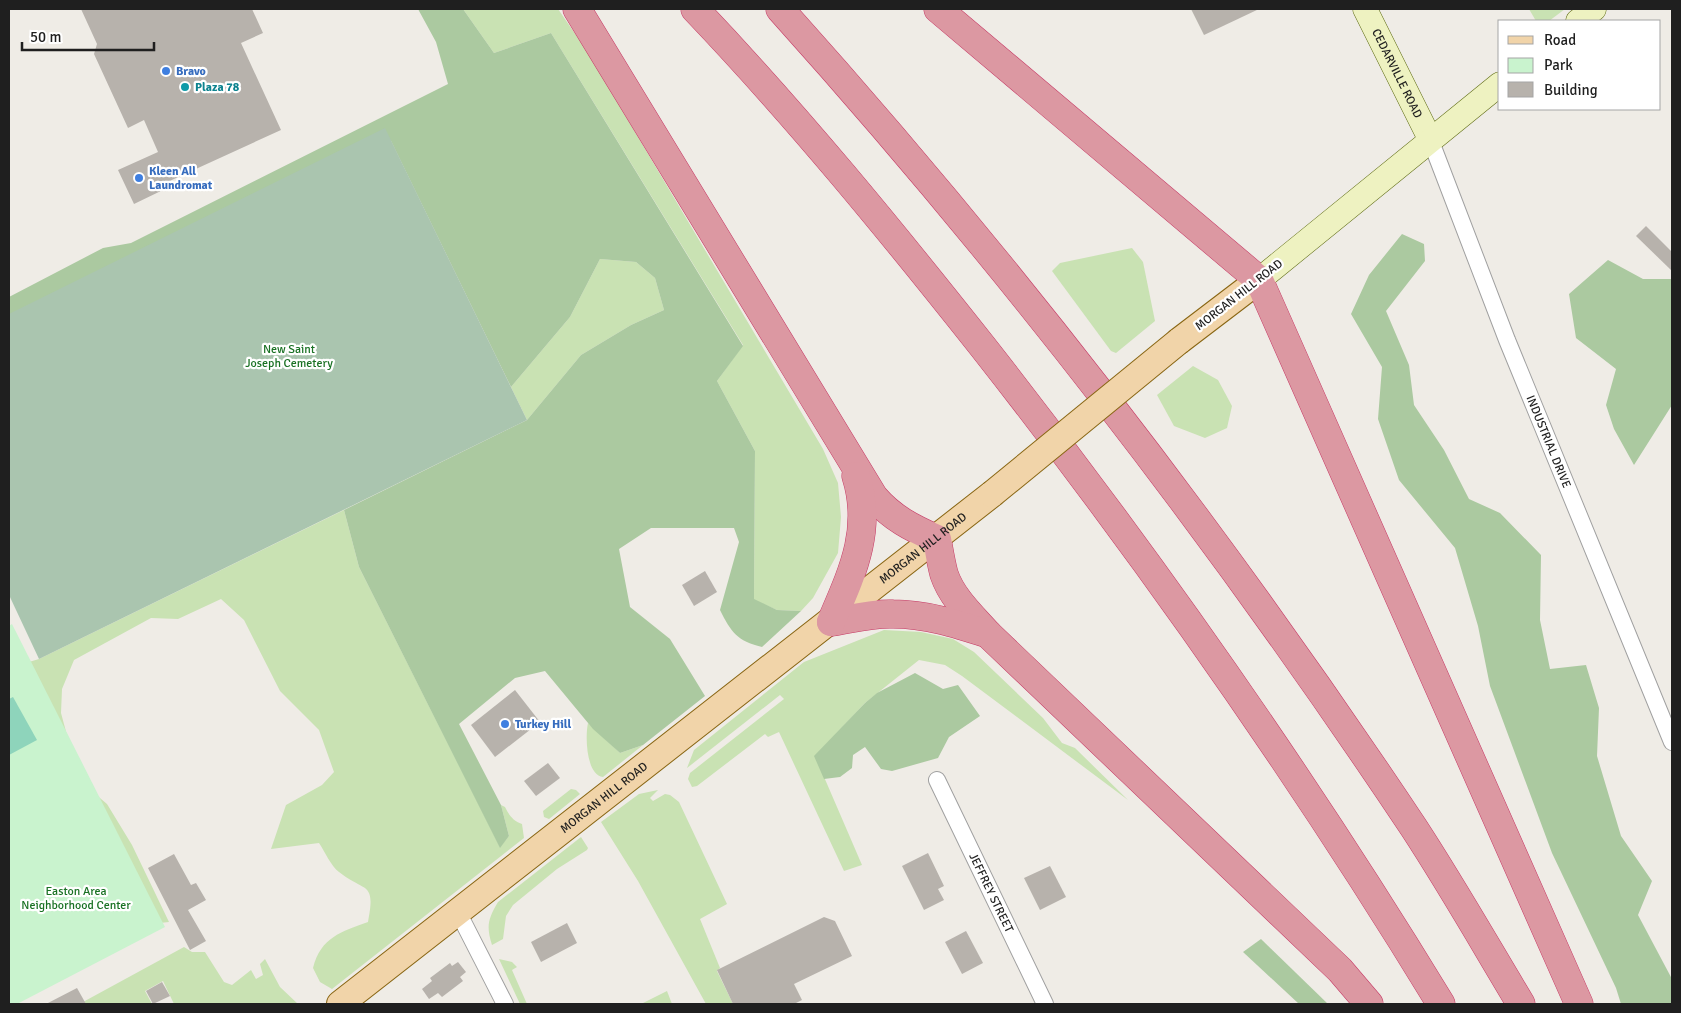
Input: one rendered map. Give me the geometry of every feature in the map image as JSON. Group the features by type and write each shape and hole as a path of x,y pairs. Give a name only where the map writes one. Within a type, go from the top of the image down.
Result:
{"highway":[{"path":"577,9 874,497 887,512 907,526 937,539 944,574 950,586 959,601 988,634 1340,970 1369,1004"},
{"path":"695,9 758,75 877,213 1019,394 1140,553 1275,745 1441,1004"},
{"path":"780,9 922,170 1145,447 1260,604 1415,830 1522,1004"},
{"path":"938,9 1259,280 1579,1004"},
{"path":"831,622 852,572 862,534 857,481 850,458"},
{"path":"831,622 879,614 907,615 940,619 988,634"}],"main road":[{"name":"CEDARVILLE ROAD","path":"1365,9 1430,139"},
{"path":"1579,20 1594,9"},
{"name":"MORGAN HILL ROAD","path":"340,1004 937,539 1178,341 1259,280 1498,86"}],"street":[{"name":"INDUSTRIAL DRIVE","path":"1430,139 1506,340 1672,742"},
{"name":"JEFFREY STREET","path":"937,780 1045,1004"},
{"path":"458,912 504,1004"}],"green space":[{"path":"418,9 463,9 494,53 551,33 743,346 717,381 755,451 754,599 777,610 801,611 762,647 746,642 732,630 720,610 739,542 734,528 651,528 619,549 630,607 670,639 705,696 643,745 620,753 593,729 545,671 515,678 459,724 501,805 509,836 500,848 359,567 344,510 527,420 581,355 631,325 664,310 655,278 636,262 600,259 570,317 511,387 391,141 9,481 9,297 103,248 131,243 448,84 436,42"},
{"path":"463,9 558,9 587,51 823,449 838,483 841,517 838,553 813,598 801,611 777,610 754,600 755,451 717,381 743,345 551,33 494,53"},
{"path":"1529,9 1565,9 1550,20 1535,20"},
{"name":"New Saint Joseph Cemetery","path":"385,128 527,420 39,659 9,595 9,314"},
{"path":"1402,234 1424,244 1425,261 1386,311 1409,365 1414,405 1444,450 1469,499 1500,513 1541,555 1540,620 1550,669 1586,665 1599,708 1597,756 1621,836 1652,881 1638,915 1672,979 1672,1004 1621,1004 1616,988 1552,853 1490,686 1478,626 1455,548 1399,480 1378,419 1382,367 1351,314 1369,275"},
{"path":"1132,248 1143,262 1155,321 1116,353 1111,351 1052,271 1060,263"},
{"path":"600,259 636,262 655,278 664,310 631,325 581,355 527,420 511,387 570,317"},
{"path":"1608,260 1643,279 1672,279 1672,405 1634,465 1614,429 1606,405 1616,369 1576,338 1569,294"},
{"path":"1193,366 1218,380 1232,406 1227,428 1205,438 1174,426 1157,395"},
{"path":"344,510 359,567 500,847 509,836 501,805 505,807 514,819 522,824 524,838 332,989 320,982 313,968 317,958 321,949 333,937 368,922 371,899 366,889 336,869 319,843 271,849 286,805 322,785 334,772 319,730 280,691 244,620 221,599 178,619 151,618 74,660 62,689 61,713 68,739 94,793 107,804 132,845 169,922 160,923 9,649 29,662 39,659"},
{"name":"Easton Area Neighborhood Center","path":"12,624 165,927 17,1004 9,1004 9,626"},
{"path":"884,630 921,632 953,639 974,652 1043,718 1062,743 1075,748 1128,800 962,676 945,665 919,660 865,703 815,756 862,865 844,871 779,732 768,737 765,734 697,786 692,787 688,779 690,773 784,699 780,695 687,768 694,750 804,662"},
{"path":"915,673 943,689 958,685 980,716 949,737 938,758 892,771 881,769 865,747 853,755 852,768 840,777 824,779 814,756 877,693"},
{"path":"13,697 37,740 9,755 9,699"},
{"path":"588,723 620,753 643,745 603,777 597,775 593,770 588,754"},
{"path":"571,789 576,790 580,794 549,819 544,817 543,811"},
{"path":"658,790 650,798 653,801 665,794 670,795 679,802 727,904 700,919 720,968 717,971 733,1004 706,1004 638,881 601,822 639,794"},
{"path":"581,837 588,848 587,850 557,869 513,905 506,916 503,939 492,945 489,923 498,902"},
{"path":"1261,939 1328,1004 1299,1004 1243,952"},
{"path":"184,947 192,952 205,952 224,982 232,985 251,970 256,979 263,975 260,964 265,959 280,987 298,1004 174,1004 163,981 145,991 152,1004 83,1004 83,1002"},
{"path":"499,959 512,962 517,967 512,970 527,1004 520,1004"},
{"path":"667,991 672,1004 641,1004"}],"building":[{"name":"Plaza 78","path":"81,9 252,9 263,33 241,43 281,130 163,184 165,189 134,204 118,170 158,152 144,120 128,128 94,54 97,44"},
{"path":"1191,9 1259,9 1204,35"},
{"path":"1646,226 1672,252 1672,271 1636,236"},
{"path":"705,571 717,592 694,606 682,585"},
{"name":"Turkey Hill","path":"515,690 540,722 495,757 471,725"},
{"name":"Turkey Hill","path":"548,763 560,778 536,796 524,781"},
{"path":"928,853 944,886 938,889 944,900 924,910 902,866"},
{"path":"174,854 191,885 196,883 206,900 188,910 206,941 190,950 148,868"},
{"path":"1050,866 1066,897 1040,910 1024,878"},
{"path":"824,917 835,921 852,956 794,984 802,1000 794,1004 733,1004 717,970"},
{"path":"567,923 577,943 541,962 531,942"},
{"path":"966,931 983,963 962,974 945,942"},
{"path":"458,962 466,972 460,977 463,981 442,997 438,993 429,999 422,989 432,981 430,978 450,963 452,966"},
{"path":"162,982 170,996 153,1004 146,991"},
{"path":"77,988 86,1004 46,1004"}],"place":[{"name":"Bravo","path":"166,71"},
{"name":"Plaza 78","path":"185,87"},
{"name":"Kleen All Laundromat","path":"139,178"},
{"name":"Turkey Hill","path":"505,724"}]}
